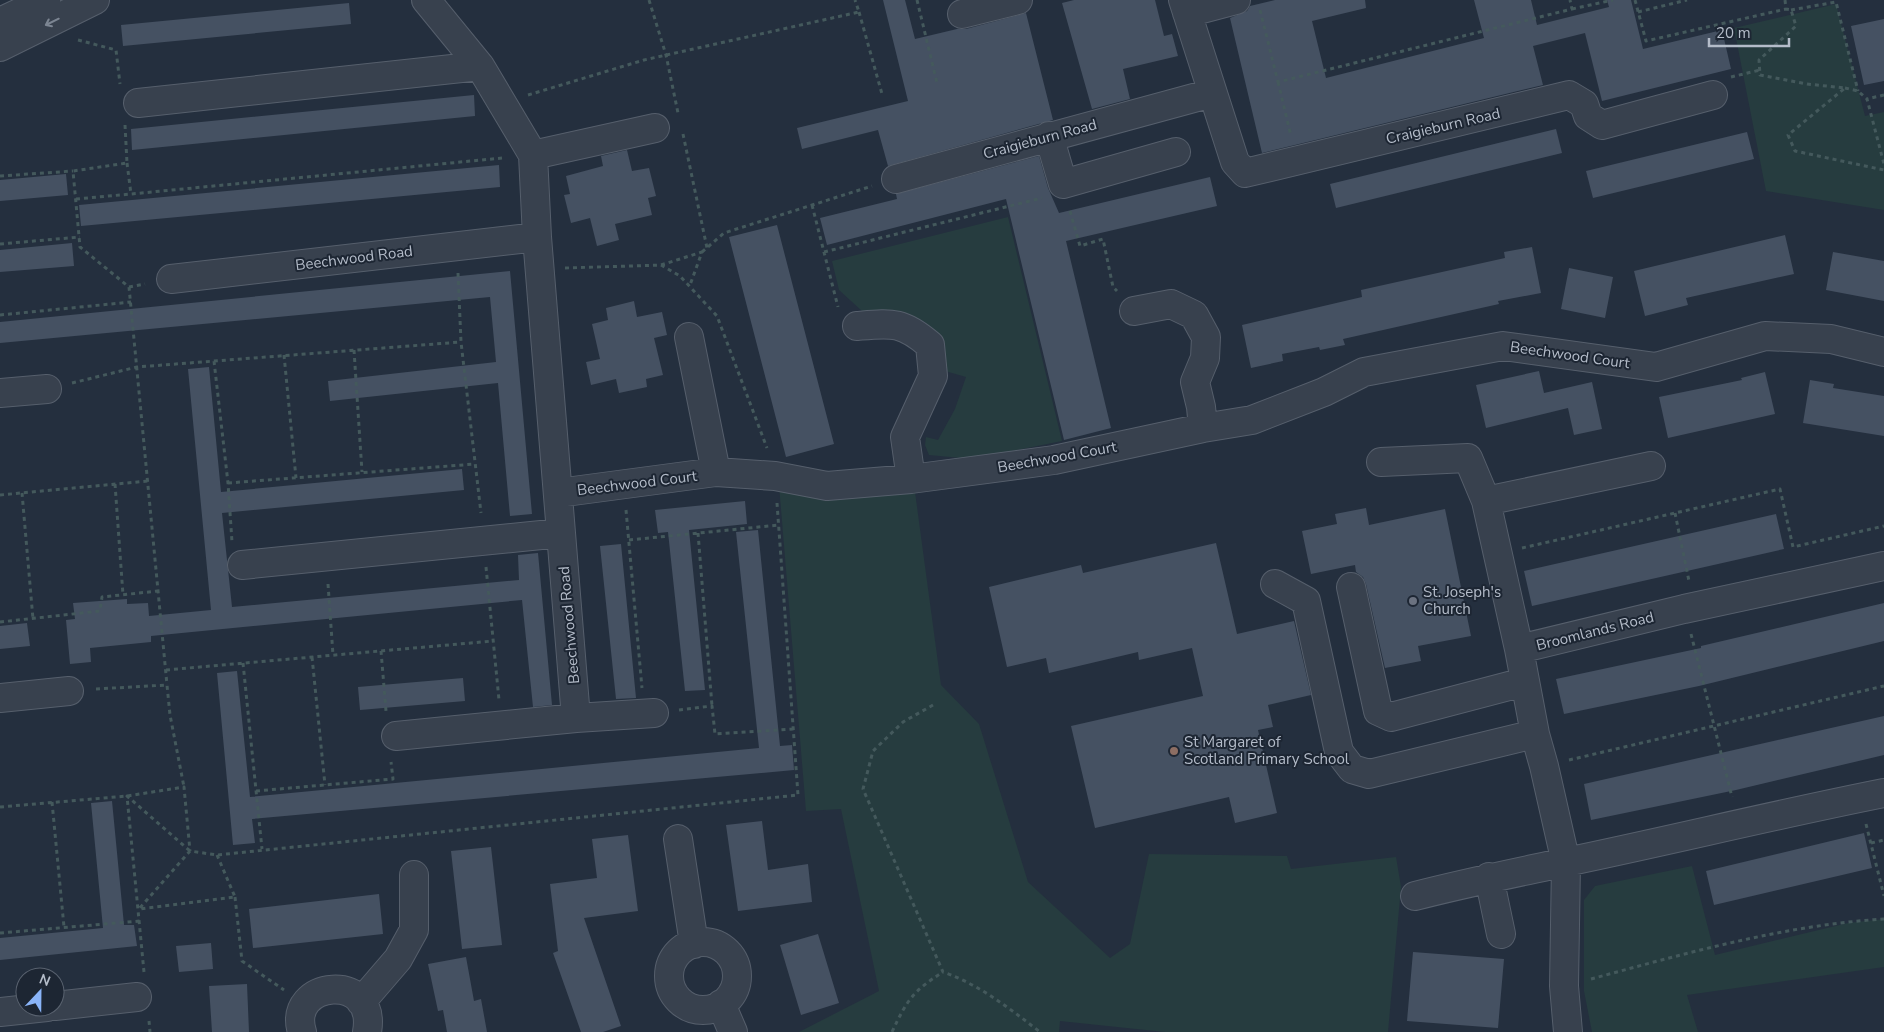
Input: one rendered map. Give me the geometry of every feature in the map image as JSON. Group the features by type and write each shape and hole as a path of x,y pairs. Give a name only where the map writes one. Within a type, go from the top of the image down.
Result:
{"street":[{"path":"0,41 46,0"},
{"path":"0,41 96,0"},
{"name":"Beechwood Road","path":"426,0 480,66 533,155 537,237 576,718"},
{"path":"962,14 1018,0"},
{"name":"Craigieburn Road","path":"1248,5 1185,6 1235,162 1245,173 1569,95 1584,104 1588,116 1602,125 1713,95"},
{"path":"128,102 480,66"},
{"name":"Craigieburn Road","path":"896,179 1212,93"},
{"path":"533,155 656,128"},
{"path":"1049,136 1064,188 1176,152"},
{"name":"Beechwood Road","path":"171,279 537,237"},
{"path":"1134,311 1171,304 1194,315 1206,338 1205,358 1195,382 1201,407 1203,428"},
{"path":"857,326 890,323 913,330 930,345 933,376 905,437 911,479"},
{"name":"Beechwood Court","path":"689,336 716,472"},
{"name":"Beechwood Court","path":"558,493 716,472 775,476 826,486 911,479 1054,460 1203,428 1252,420 1324,392 1364,372 1503,346 1656,367 1766,336 1831,340 1884,352"},
{"path":"0,393 47,389"},
{"path":"1381,462 1468,458 1486,501 1519,649"},
{"path":"1486,501 1652,466"},
{"path":"242,565 561,533"},
{"name":"Broomlands Road","path":"1568,1032 1564,986 1566,862 1535,734 1519,649 1690,608 1884,566"},
{"path":"1275,584 1306,602 1340,752 1352,769 1368,774 1535,734"},
{"path":"1351,587 1378,711 1392,718 1524,682"},
{"path":"0,698 69,691"},
{"path":"391,736 576,718 649,713"},
{"path":"1415,896 1489,877 1872,795"},
{"path":"678,839 694,944"},
{"path":"362,1002 398,959 414,930 414,875"},
{"path":"1489,877 1501,934"},
{"path":"712,943 722,948 735,965 737,976 735,987 729,997 711,1009 700,1009 680,1000 673,991 669,981 670,970 680,950 694,944 712,943"},
{"path":"304,1019 312,997 322,991 332,989 348,992 362,1002 368,1023 367,1032"},
{"path":"65,1005 138,997"},
{"path":"721,1004 733,1032"},
{"path":"0,1012 15,1010"}],"path":[{"path":"855,0 882,94"},
{"path":"917,0 937,83"},
{"path":"1570,0 1572,9"},
{"path":"1278,82 1613,0"},
{"path":"1635,0 1646,42 1786,9 1791,10 1836,2 1858,91"},
{"path":"1638,12 1687,0"},
{"path":"1785,0 1786,9"},
{"path":"1248,5 1278,82 1296,161"},
{"path":"1791,10 1796,26 1759,60 1760,76 1858,91 1867,99 1884,164"},
{"path":"501,102 644,60 859,12"},
{"path":"72,38 116,50 128,102 127,163 131,194"},
{"path":"1846,88 1788,135 1795,151 1884,170"},
{"path":"1867,99 1884,95"},
{"path":"76,199 533,155"},
{"path":"0,176 73,171 127,163"},
{"path":"73,171 80,247 129,287 170,715 184,787 190,851 127,796"},
{"path":"661,265 702,252 724,233 896,179"},
{"path":"824,252 1064,188 1080,246 1103,239 1113,287 1134,311"},
{"path":"812,205 841,322 857,326"},
{"path":"0,244 80,237"},
{"path":"456,247 461,342 484,540 502,725"},
{"path":"690,285 702,252"},
{"path":"0,315 131,302"},
{"path":"47,389 137,367 461,342"},
{"path":"354,350 362,472"},
{"path":"284,355 296,478"},
{"path":"214,361 228,483 233,566 242,565"},
{"path":"228,483 475,464"},
{"path":"0,495 148,481"},
{"path":"115,484 123,595"},
{"path":"623,484 649,713 712,706"},
{"path":"1521,548 1780,489 1793,547 1884,526"},
{"path":"22,493 33,619"},
{"path":"1675,513 1690,608 1715,726 1739,822"},
{"path":"629,540 779,525"},
{"path":"698,533 715,734 794,729"},
{"path":"326,556 334,655"},
{"path":"0,622 100,611 102,597 158,591"},
{"path":"166,670 493,641"},
{"path":"256,791 393,779 391,736 381,651"},
{"path":"312,657 325,785"},
{"path":"243,663 262,849"},
{"path":"69,691 167,685"},
{"path":"1544,766 1884,686"},
{"path":"933,705 903,722 873,751 863,789 943,972 967,980 999,1000 1040,1032"},
{"path":"0,807 127,796 184,787"},
{"path":"1872,795 1871,843 1884,896"},
{"path":"127,796 138,909"},
{"path":"52,802 64,927"},
{"path":"1871,843 1884,840"},
{"path":"235,897 242,960 304,1019"},
{"path":"1564,986 1708,948 1846,922 1884,919"},
{"path":"0,933 140,920"},
{"path":"892,1032 906,1003 921,986 943,972"}],"green space":[{"path":"1836,4 1865,116 1884,112 1884,210 1766,191 1734,28"},
{"path":"1008,217 1062,441 972,459 929,455 925,445 926,437 938,440 955,409 966,377 945,371 941,344 925,322 904,313 878,314 862,311 839,290 832,261"},
{"path":"779,485 806,497 915,492 941,685 979,724 1028,882 1110,958 1130,944 1149,854 1287,856 1291,869 1396,857 1401,887 1388,1032 1165,1032 1060,1021 1059,1032 799,1032 879,991 841,809 806,811"},
{"path":"1692,866 1715,955 1848,923 1884,919 1884,967 1687,995 1698,1032 1592,1032 1584,991 1584,900 1595,886"}],"building":[{"path":"883,0 905,0 915,39 957,29 966,29 1026,13 1053,120 888,166 878,130 802,149 797,128 908,101"},
{"path":"1074,0 1155,0 1164,36 1172,34 1178,56 1123,69 1130,99 1092,109 1062,3"},
{"path":"1275,0 1365,0 1366,8 1312,21 1326,78 1484,38 1474,0 1531,0 1537,25 1609,7 1607,0 1631,0 1643,49 1722,30 1731,69 1602,101 1585,33 1533,46 1543,85 1262,153 1230,18 1247,11 1250,6"},
{"path":"349,3 351,24 123,46 121,25"},
{"path":"1884,19 1884,81 1864,85 1851,26"},
{"path":"474,95 475,116 132,150 131,129"},
{"path":"1556,129 1562,153 1336,208 1330,184"},
{"path":"1747,132 1754,159 1593,198 1586,171"},
{"path":"627,150 632,171 649,168 656,196 648,198 652,215 615,224 619,240 597,246 590,218 571,223 564,195 570,194 566,176 603,166 601,156"},
{"path":"1039,156 1048,188 1059,213 1210,177 1217,206 1066,241 1111,428 1064,440 1006,199 827,245 820,218 897,199 896,194"},
{"path":"499,165 500,187 81,226 79,205"},
{"path":"66,174 68,195 0,201 0,180"},
{"path":"777,225 834,444 786,457 729,237"},
{"path":"1785,235 1794,274 1686,298 1688,305 1645,316 1634,271"},
{"path":"72,243 74,266 0,272 0,250"},
{"path":"1532,247 1541,293 1498,301 1499,304 1343,339 1345,345 1320,350 1319,347 1282,354 1283,361 1251,368 1242,325 1362,297 1361,290 1505,258 1504,252"},
{"path":"1833,252 1884,261 1884,301 1826,290"},
{"path":"1569,268 1613,277 1605,318 1561,309"},
{"path":"510,271 532,514 510,516 498,383 330,401 328,381 496,362 490,297 0,343 0,322"},
{"path":"634,301 637,317 662,312 667,335 654,338 663,375 646,379 647,387 619,393 616,379 591,385 586,362 600,359 592,324 608,320 606,308"},
{"path":"209,367 221,492 462,469 464,490 222,513 232,607 519,580 518,555 538,553 552,705 533,707 522,600 151,636 151,642 90,648 91,662 70,664 66,620 75,619 73,603 127,599 127,604 148,603 149,616 211,610 188,369"},
{"path":"1539,371 1544,393 1592,382 1602,429 1574,435 1568,408 1486,428 1476,385"},
{"path":"1765,372 1775,414 1668,438 1659,397 1742,380 1741,378"},
{"path":"1810,380 1834,384 1833,388 1884,396 1884,436 1803,423"},
{"path":"745,501 747,524 689,530 705,690 685,691 668,532 658,533 655,510"},
{"name":"St. Joseph's Church","path":"1366,508 1369,525 1445,509 1471,636 1418,646 1421,661 1385,668 1363,577 1356,572 1355,565 1311,574 1302,531 1337,524 1335,514"},
{"path":"1776,514 1784,549 1532,606 1524,571"},
{"path":"758,530 780,746 792,745 794,770 252,819 255,843 233,845 217,673 237,671 250,797 759,748 736,532"},
{"path":"1216,543 1237,634 1294,621 1311,695 1268,705 1273,727 1258,730 1277,813 1235,823 1229,797 1095,828 1071,726 1203,696 1192,648 1139,660 1138,652 1049,673 1046,658 1007,667 989,587 1081,565 1083,573"},
{"path":"621,544 636,698 616,699 600,546"},
{"path":"1884,603 1884,641 1699,686 1564,714 1556,679 1701,648 1701,646"},
{"path":"27,623 30,646 0,649 0,626"},
{"path":"463,678 465,701 360,710 358,687"},
{"path":"1884,716 1884,755 1736,790 1591,820 1584,784"},
{"path":"112,801 124,925 134,925 137,946 0,960 0,938 103,928 91,803"},
{"path":"762,821 768,870 808,864 812,902 738,911 726,825"},
{"path":"1864,833 1872,868 1714,905 1706,871"},
{"path":"628,835 638,911 584,918 621,1026 603,1032 581,1032 553,953 558,951 550,884 597,878 592,839"},
{"path":"491,847 502,945 462,949 451,851"},
{"path":"379,894 383,934 253,948 249,909"},
{"path":"818,934 839,1003 801,1015 780,945"},
{"path":"211,943 213,969 179,972 176,946"},
{"path":"1413,952 1504,959 1498,1028 1407,1021"},
{"path":"466,957 474,1001 481,999 487,1032 447,1032 443,1010 438,1011 428,964"},
{"path":"247,984 249,1032 212,1032 209,986"}],"place":[{"name":"St. Joseph's Church","path":"1413,601"},
{"name":"St Margaret of Scotland Primary School","path":"1174,751"}]}
